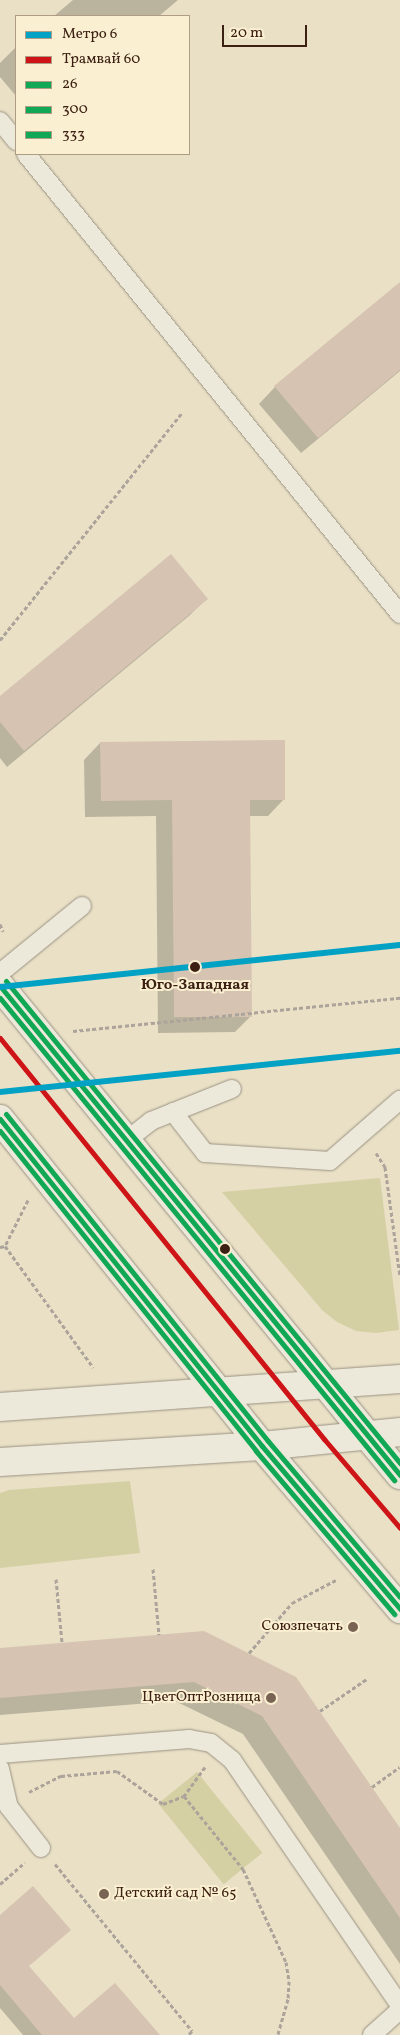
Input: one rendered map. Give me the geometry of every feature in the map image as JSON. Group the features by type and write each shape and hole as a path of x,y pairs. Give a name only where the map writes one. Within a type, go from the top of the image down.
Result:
{"main road":[{"path":"0,986 400,1475"},
{"path":"0,1119 262,1446 400,1609"},
{"path":"0,1407 400,1379"},
{"path":"0,1462 262,1446 400,1432"}],"lane":[{"path":"0,121 15,140"},
{"path":"27,155 400,614"},
{"path":"0,973 82,906"},
{"path":"127,1140 151,1121 232,1089"},
{"path":"173,1112 206,1153 330,1161 400,1100"},
{"path":"0,1754 189,1739 211,1743 232,1760 400,2005"},
{"path":"0,1769 9,1806 42,1848"},
{"path":"372,2035 400,2010"}],"path":[{"path":"0,640 182,413"},
{"path":"67,1032 400,998"},
{"path":"385,1167 400,1276"},
{"path":"5,1246 29,1198"},
{"path":"0,1247 5,1246"},
{"path":"5,1246 94,1367"},
{"path":"153,1569 159,1635"},
{"path":"249,1653 292,1603 340,1578"},
{"path":"56,1580 62,1642"},
{"path":"320,1711 368,1678"},
{"path":"9,1806 42,1784 61,1776 117,1770 163,1804 184,1796 219,1749"},
{"path":"372,1787 400,1767"},
{"path":"184,1796 242,1869 286,1962 289,1980 288,1999 278,2035"},
{"path":"0,1884 42,1848 192,2031 188,2035"}],"shaded area":[{"path":"380,1178 399,1330 376,1333 356,1331 337,1322 322,1310 222,1192"},
{"path":"130,1481 140,1553 0,1568 0,1493 9,1490"},
{"path":"197,1772 262,1853 224,1884 158,1803"}],"building":[{"path":"400,282 400,370 318,438 274,386"},
{"path":"171,554 208,599 24,751 0,722 0,696"},
{"path":"285,740 285,800 250,800 252,1017 174,1017 172,800 101,801 100,742"},
{"path":"204,1631 296,1677 400,1828 400,1918 262,1716 194,1682 0,1698 0,1648"},
{"path":"33,1886 71,1930 29,1966 74,2018 115,1983 160,2035 42,2035 0,1985 0,1915"}],"metro line":[{"name":"6","path":"0,987 400,945"},
{"name":"6","path":"0,1092 400,1051"}],"tram line":[{"name":"60","path":"0,1038 324,1439 400,1528"}],"transit line":[{"name":"333","path":"6,981 400,1463"},
{"name":"26","path":"0,986 400,1475"},
{"name":"300","path":"0,998 394,1480"},
{"name":"333","path":"6,1114 268,1441 400,1597"},
{"name":"26","path":"0,1119 262,1446 400,1609"},
{"name":"300","path":"0,1131 256,1451 394,1614"}],"place":[{"name":"Юго-Западная","path":"195,967"},
{"name":"Союзпечать","path":"353,1627"},
{"name":"ЦветОптРозница","path":"271,1698"},
{"name":"Детский сад № 65","path":"104,1894"}]}
